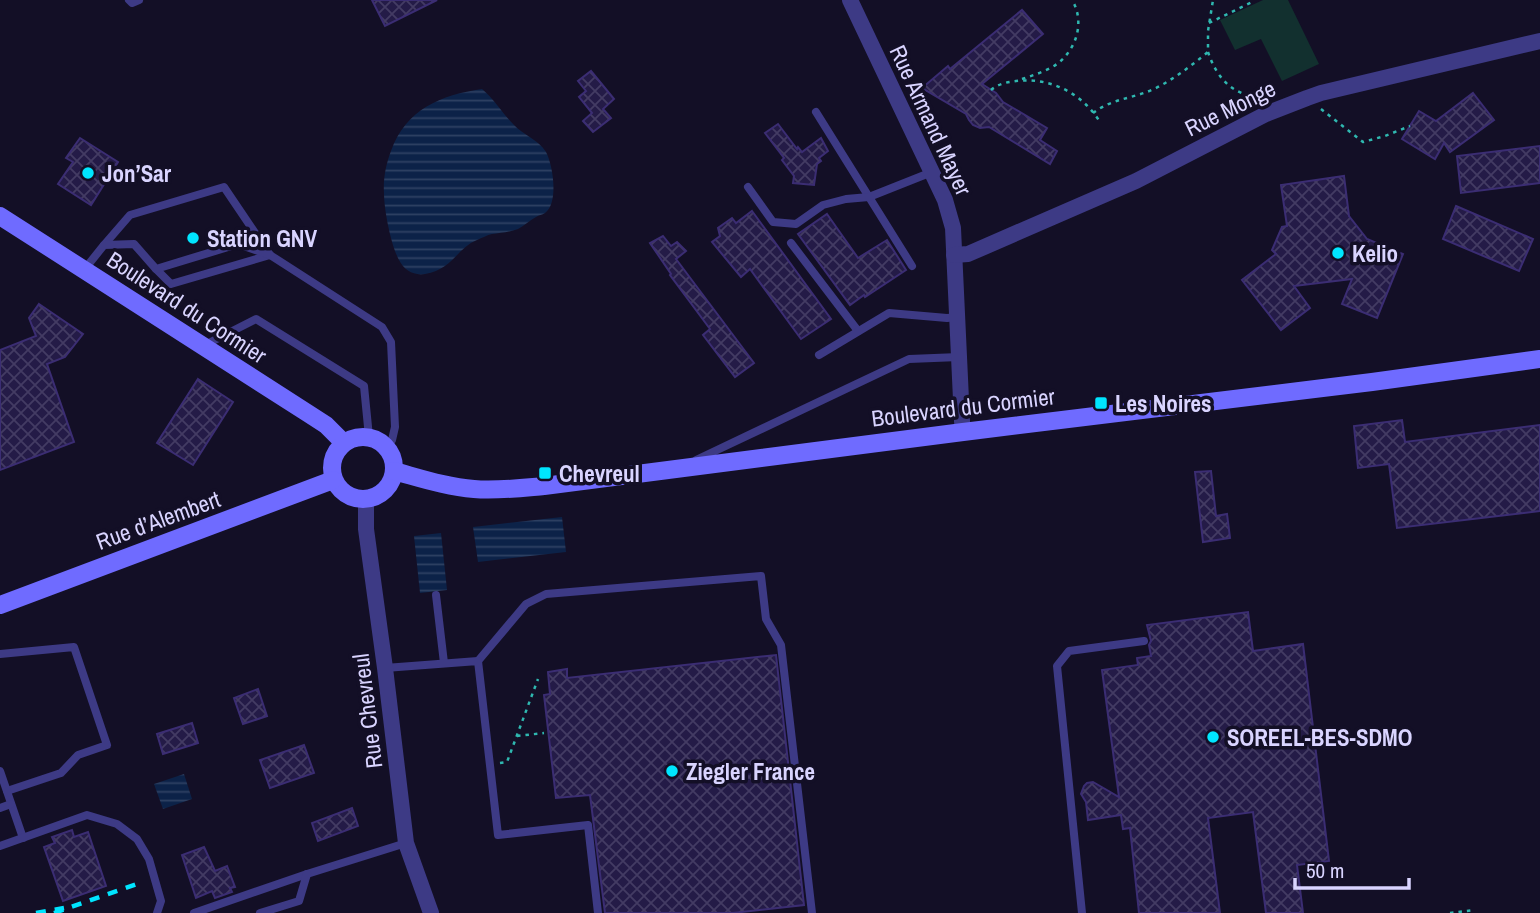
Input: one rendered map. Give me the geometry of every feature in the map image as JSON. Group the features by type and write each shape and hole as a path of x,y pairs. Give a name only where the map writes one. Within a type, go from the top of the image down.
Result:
{"street":[{"name":"Rue Armand Mayer","path":"850,0 945,200 953,228 963,432"},
{"name":"Rue Monge","path":"954,255 968,254 1136,181 1266,114 1321,93 1540,41"},
{"name":"Boulevard du Cormier","path":"0,216 318,419 344,443"},
{"name":"Boulevard du Cormier","path":"394,471 447,485 473,489 509,489 1540,359"},
{"path":"369,437 378,440 387,449 394,471 385,490 376,496 356,499 346,495 333,480 333,459 344,443 369,437"},
{"name":"Rue d’Alembert","path":"0,605 333,480"},
{"name":"Rue Chevreul","path":"366,499 366,529 406,843 431,913"}],"lane":[{"path":"129,0 132,3 139,0"},
{"path":"817,111 912,266"},
{"path":"748,187 773,222 796,224 823,205 869,197 932,172"},
{"path":"84,270 130,215 223,187 270,255"},
{"path":"791,243 858,331"},
{"path":"104,245 134,244 171,284 270,255"},
{"path":"156,269 238,244 270,255 383,327 391,341 395,427 387,449"},
{"path":"819,355 889,313 957,317"},
{"path":"203,346 256,319 365,386 369,437"},
{"path":"677,469 909,359 958,357"},
{"path":"385,668 478,661 526,604 546,594 761,576 766,619 781,645 812,913"},
{"path":"436,595 443,663"},
{"path":"1082,913 1057,666 1069,651 1144,641"},
{"path":"0,654 74,646 107,745 78,755 61,773 7,791"},
{"path":"478,661 498,835 588,825 598,913"},
{"path":"0,771 23,838"},
{"path":"0,808 11,804"},
{"path":"0,846 87,815 117,824 137,839 149,859 161,901 157,913"},
{"path":"194,913 406,843"},
{"path":"260,913 299,901 307,874"}],"path":[{"path":"991,90 999,85 1035,75 1058,63 1073,46 1077,36 1079,15 1072,0"},
{"path":"1093,113 1109,103 1153,89 1187,69 1208,52 1213,0"},
{"path":"1209,23 1252,2"},
{"path":"1019,80 1056,85 1078,97 1100,122"},
{"path":"490,765 507,762 538,679"},
{"path":"517,736 544,733"},
{"path":"1450,913 1475,910"}],"green space":[{"path":"1263,0 1288,0 1319,64 1282,81 1261,39 1235,50 1220,20"}],"water":[{"path":"482,89 514,125 546,152 552,174 552,201 545,213 518,229 490,234 477,240 434,272 413,273 399,260 387,218 384,182 391,151 406,124 427,106 453,95"},
{"path":"562,517 566,552 478,562 473,527"},
{"path":"441,533 447,590 420,593 414,536"},
{"path":"184,774 192,799 163,809 154,784"}],"building":[{"path":"372,0 437,0 385,26"},
{"path":"1022,10 1043,34 982,84 996,93 1003,102 1047,128 1040,140 1057,151 1050,164 989,127 980,128 973,125 966,114 922,88 948,66 950,69"},
{"path":"591,71 614,99 603,109 611,118 593,132 583,121 592,113 579,97 586,91 578,81"},
{"path":"1473,93 1494,120 1450,152 1444,143 1435,159 1402,139 1419,111 1436,121"},
{"path":"778,124 802,152 821,138 828,151 819,158 821,161 817,164 814,185 793,183 794,176 782,160 784,158 765,133"},
{"name":"Jon’Sar","path":"80,138 118,162 91,205 58,184 73,162 66,158"},
{"path":"1540,146 1540,183 1461,193 1457,156"},
{"name":"Kelio","path":"1344,176 1349,216 1367,239 1403,254 1377,318 1342,304 1352,279 1294,286 1310,308 1281,330 1242,280 1276,254 1272,250 1282,227 1287,226 1281,185"},
{"path":"1456,206 1533,239 1519,271 1443,239"},
{"path":"752,211 831,319 801,339 750,269 741,277 712,242 720,236 718,228 732,218 736,223"},
{"path":"827,214 858,258 887,240 906,270 850,305 798,234"},
{"path":"663,236 671,246 677,242 686,251 676,259 754,363 735,377 703,335 710,329 650,243"},
{"path":"39,304 83,334 65,357 47,364 74,442 0,470 0,350 36,336 29,318"},
{"path":"198,379 233,402 193,465 157,443"},
{"path":"1402,420 1405,442 1540,425 1540,511 1397,528 1389,464 1358,468 1354,426"},
{"path":"1211,471 1216,516 1227,514 1230,538 1203,542 1195,472"},
{"name":"SOREEL-BES-SDMO","path":"1248,612 1253,651 1303,644 1329,861 1297,865 1303,913 1266,913 1253,812 1208,818 1220,913 1139,913 1130,828 1123,829 1121,815 1088,820 1086,802 1081,794 1087,783 1093,782 1119,797 1102,670 1138,665 1137,658 1151,656 1147,625"},
{"name":"Ziegler France","path":"776,655 804,905 733,913 605,913 590,795 556,798 544,695 550,694 548,672 567,669 567,678"},
{"path":"258,689 267,716 243,724 234,698"},
{"path":"192,723 198,743 163,754 157,734"},
{"path":"304,745 314,773 270,788 260,760"},
{"path":"352,808 358,826 318,841 312,823"},
{"path":"72,830 74,837 88,832 106,886 63,901 44,847 55,843 52,837"},
{"path":"204,847 215,871 227,866 235,887 230,888 232,892 215,898 212,891 196,898 182,855"}],"railway":[{"path":"54,913 140,883"},
{"path":"36,913 64,908"}],"place":[{"name":"Jon’Sar","path":"88,173"},
{"name":"Station GNV","path":"193,238"},
{"name":"Kelio","path":"1338,253"},
{"name":"Les Noires","path":"1101,403"},
{"name":"Chevreul","path":"545,473"},
{"name":"SOREEL-BES-SDMO","path":"1213,737"},
{"name":"Ziegler France","path":"672,771"}]}
